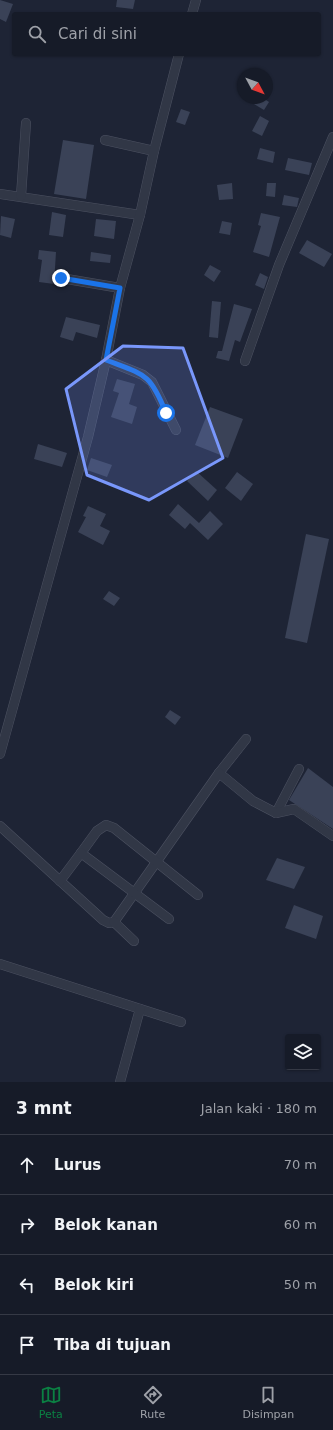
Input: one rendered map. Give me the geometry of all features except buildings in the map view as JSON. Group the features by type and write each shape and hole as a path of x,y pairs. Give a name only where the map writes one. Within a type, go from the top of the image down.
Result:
{"street":[{"path":"193,12 196,0"},
{"path":"0,754 72,495 106,360 120,288 140,215 154,151 178,56"},
{"path":"21,196 26,123"},
{"path":"245,360 279,265 333,137"},
{"path":"105,140 154,151"},
{"path":"0,194 140,215"},
{"path":"61,278 120,288"},
{"path":"106,360 140,374 152,382 176,430"},
{"path":"0,826 103,920 109,923 114,922 246,739"},
{"path":"276,812 299,769"},
{"path":"220,773 254,801 276,812 294,809 333,836"},
{"path":"60,881 97,831 106,825 114,828 198,895"},
{"path":"81,853 169,919"},
{"path":"114,922 134,941"},
{"path":"0,964 181,1022"},
{"path":"120,1082 140,1010"}],"highlighted area":[{"path":"123,346 183,348 223,458 149,500 87,475 66,389"}],"route":[{"path":"61,278 120,288 106,360 143,375 152,382 158,392 166,413"}]}
